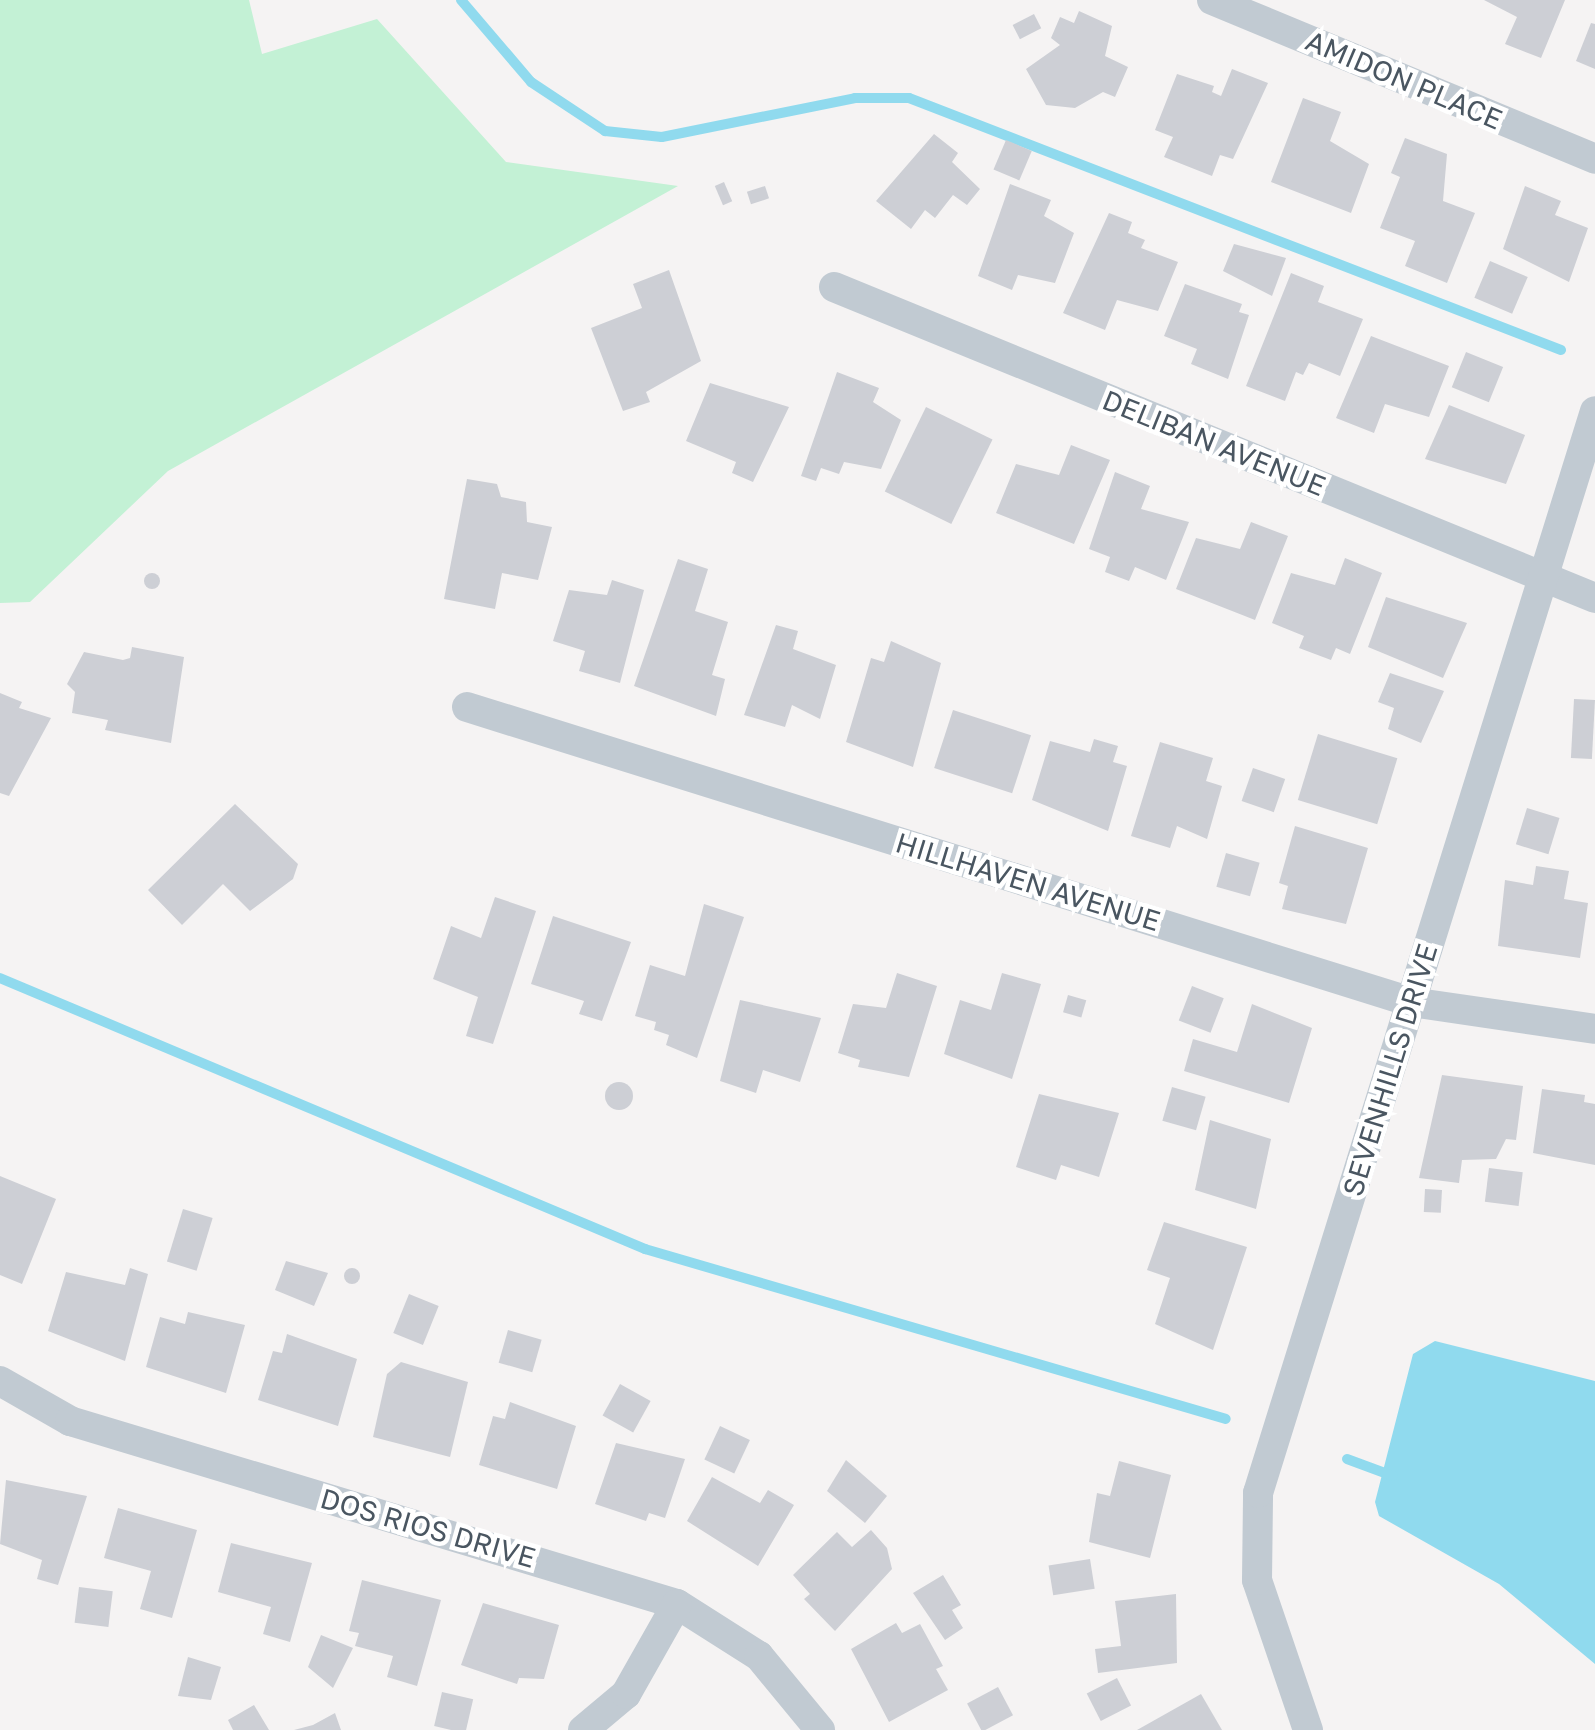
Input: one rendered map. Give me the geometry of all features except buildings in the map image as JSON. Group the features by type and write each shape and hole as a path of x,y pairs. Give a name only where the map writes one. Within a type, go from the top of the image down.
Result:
{"street":[{"name":"AMIDON PLACE","path":"1212,0 1595,159"},
{"name":"DELIBAN AVENUE","path":"834,287 1595,598"},
{"name":"SEVENHILLS DRIVE","path":"1308,1730 1261,1595 1253,1522 1540,576 1595,411"},
{"name":"HILLHAVEN AVENUE","path":"467,707 1411,1002 1595,1030"},
{"name":"DOS RIOS DRIVE","path":"0,1381 70,1421 677,1604 759,1656 820,1730"},
{"path":"583,1730 626,1694 677,1604"}],"green space":[{"path":"0,0 249,0 262,54 377,19 506,162 678,186 168,471 30,602 0,603"}],"water":[{"path":"1435,1341 1595,1381 1595,1664 1499,1584 1379,1516 1375,1502 1413,1354"}],"waterway":[{"path":"461,0 531,82 605,131 662,137 855,98 909,98 1561,350"},
{"path":"0,978 645,1249 1226,1419"},
{"path":"1347,1459 1393,1476"}]}
